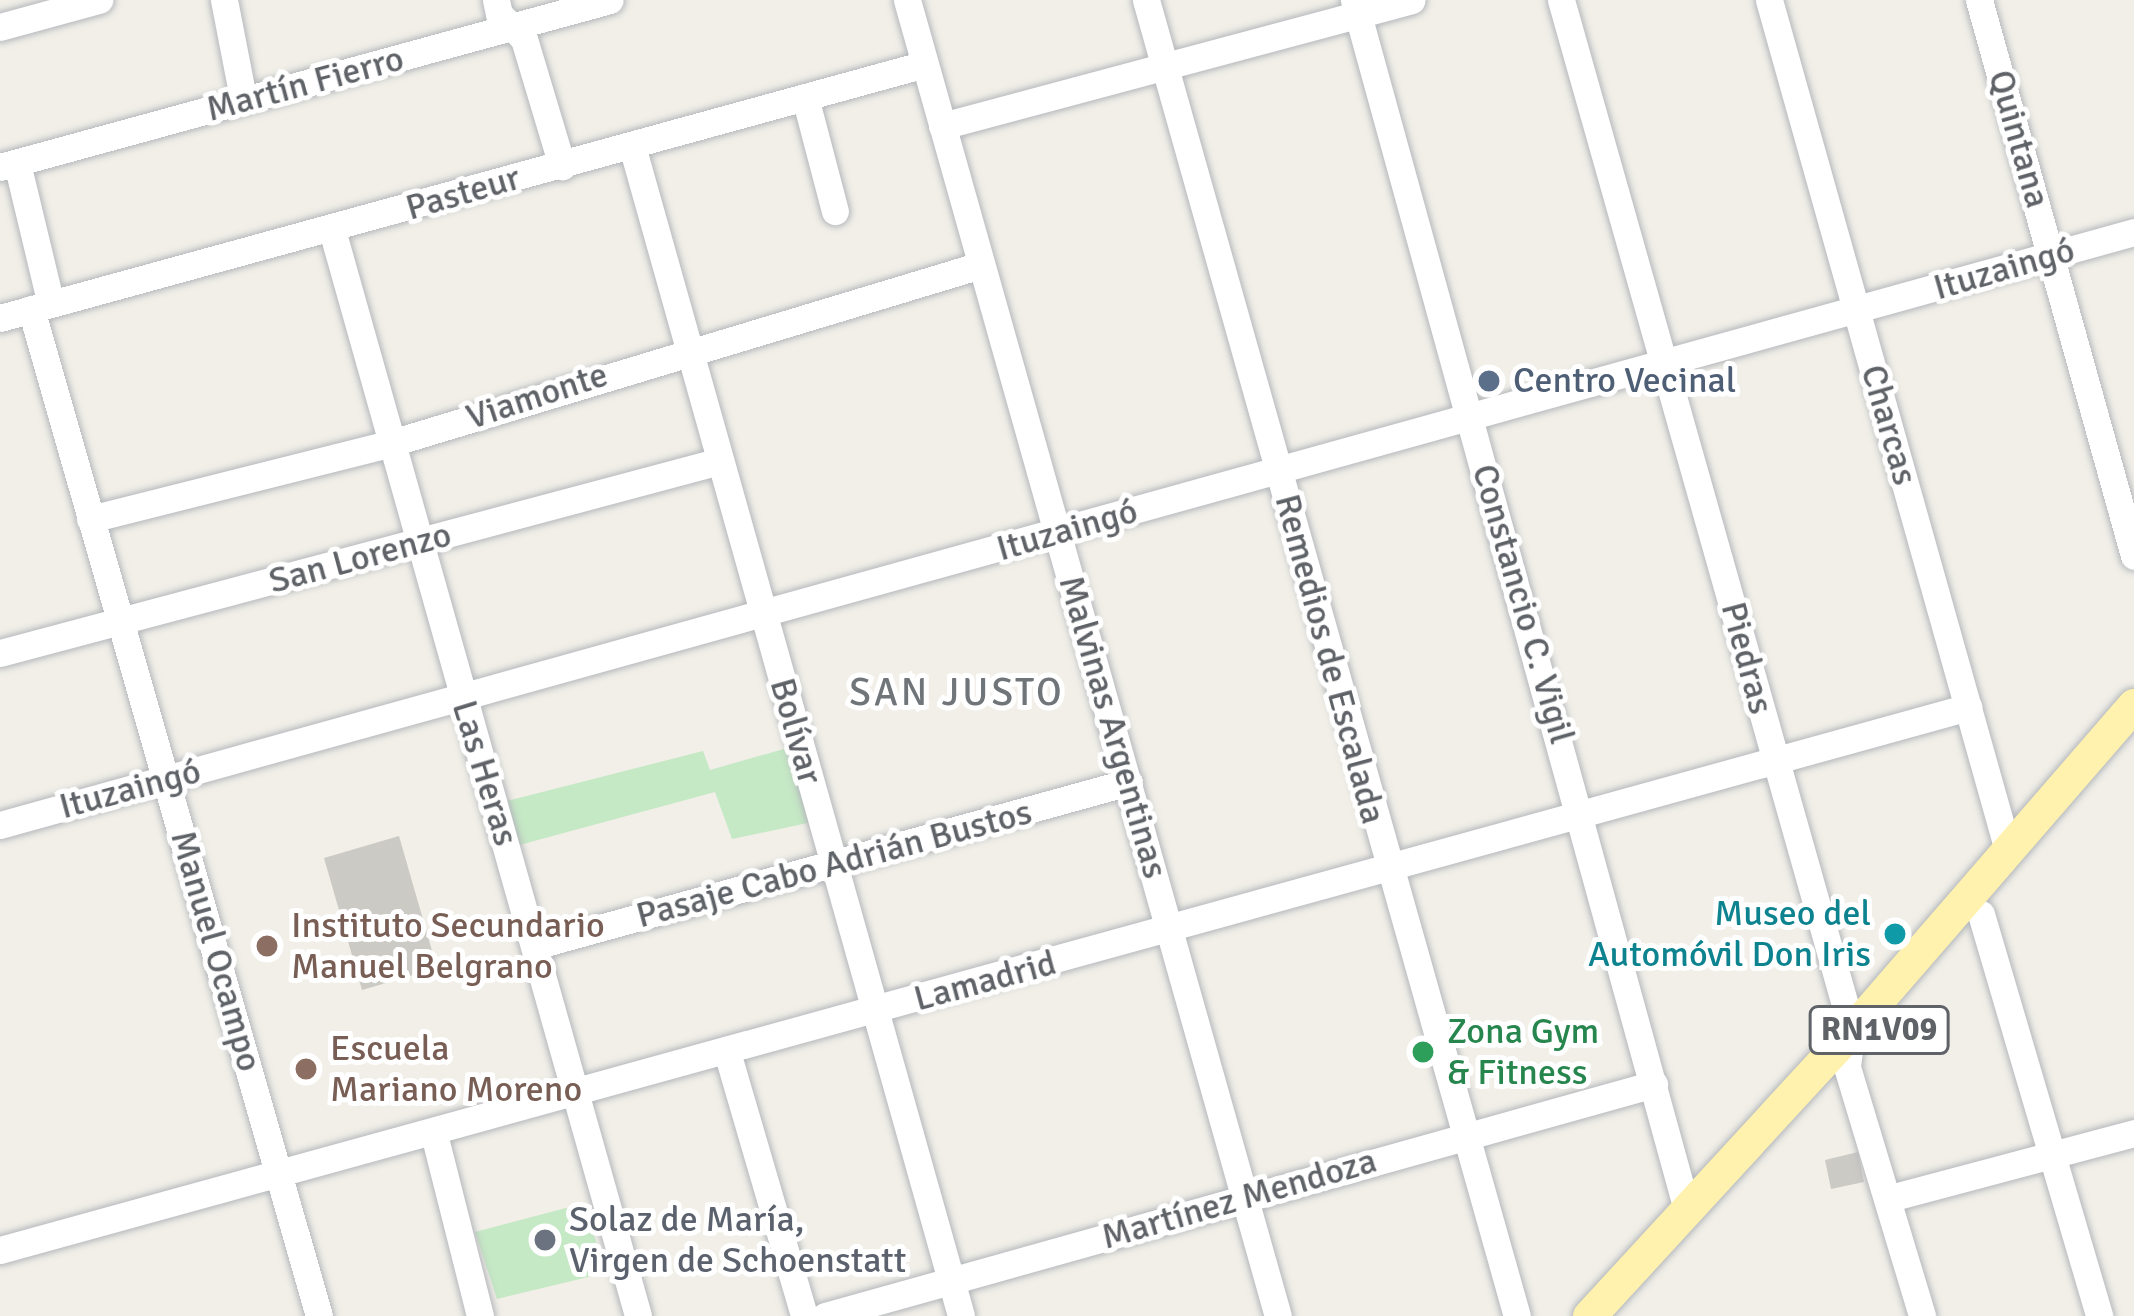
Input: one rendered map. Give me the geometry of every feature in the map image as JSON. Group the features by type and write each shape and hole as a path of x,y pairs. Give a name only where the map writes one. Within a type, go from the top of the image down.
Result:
{"main road":[{"name":"RN1V09","path":"1589,1316 1852,1030 2134,705"},
{"name":"RN1V09","path":"1616,1316 1847,1067 2134,737"}],"street":[{"path":"0,27 99,0"},
{"path":"224,0 243,98"},
{"path":"496,0 515,30 562,166"},
{"name":"Martín Fierro","path":"9,165 243,98 515,30 610,0"},
{"name":"Malvinas Argentinas","path":"908,0 1278,1316"},
{"name":"Remedios de Escalada","path":"1146,0 1517,1316"},
{"path":"942,126 1356,7 1411,0"},
{"name":"Piedras","path":"1561,0 1852,1030 1847,1067 1922,1316"},
{"name":"Charcas","path":"1769,0 2008,850"},
{"name":"Quintana","path":"1979,0 2134,556"},
{"name":"Constancio C. Vigil","path":"1356,7 1687,1210"},
{"name":"Pasteur","path":"0,317 332,230 925,64"},
{"path":"805,97 835,211"},
{"name":"Bolívar","path":"632,146 961,1316"},
{"name":"Manuel Ocampo","path":"9,165 90,519 319,1316"},
{"name":"Las Heras","path":"332,230 388,444 538,945 638,1316"},
{"name":"Ituzaingó","path":"0,825 464,702 2134,232"},
{"name":"Viamonte","path":"90,519 388,444 689,347 981,265"},
{"name":"San Lorenzo","path":"0,653 721,461"},
{"name":"Lamadrid","path":"0,1250 1169,932 1968,706"},
{"name":"Pasaje Cabo Adrián Bustos","path":"538,945 1129,782"},
{"path":"1981,914 2099,1316"},
{"path":"727,1052 804,1316"},
{"name":"Martínez Mendoza","path":"825,1316 1654,1084"},
{"path":"1890,1198 2134,1133"},
{"path":"434,1134 480,1316"}],"green space":[{"path":"794,746 817,821 732,839 715,792 512,847 499,803 703,751 710,770"},
{"path":"585,1203 605,1273 497,1299 475,1232"}],"building":[{"path":"399,836 437,968 362,990 324,858"},
{"path":"1858,1152 1864,1182 1831,1189 1825,1160"}],"place":[{"name":"Centro Vecinal","path":"1489,381"},
{"name":"Museo del Automóvil Don Iris","path":"1895,934"},
{"name":"Instituto Secundario Manuel Belgrano","path":"267,946"},
{"name":"Zona Gym & Fitness","path":"1423,1052"},
{"name":"Escuela Mariano Moreno","path":"306,1069"},
{"name":"Solaz de María, Virgen de Schoenstatt","path":"545,1240"}],"district":[{"name":"SAN JUSTO","path":"957,692"}]}
